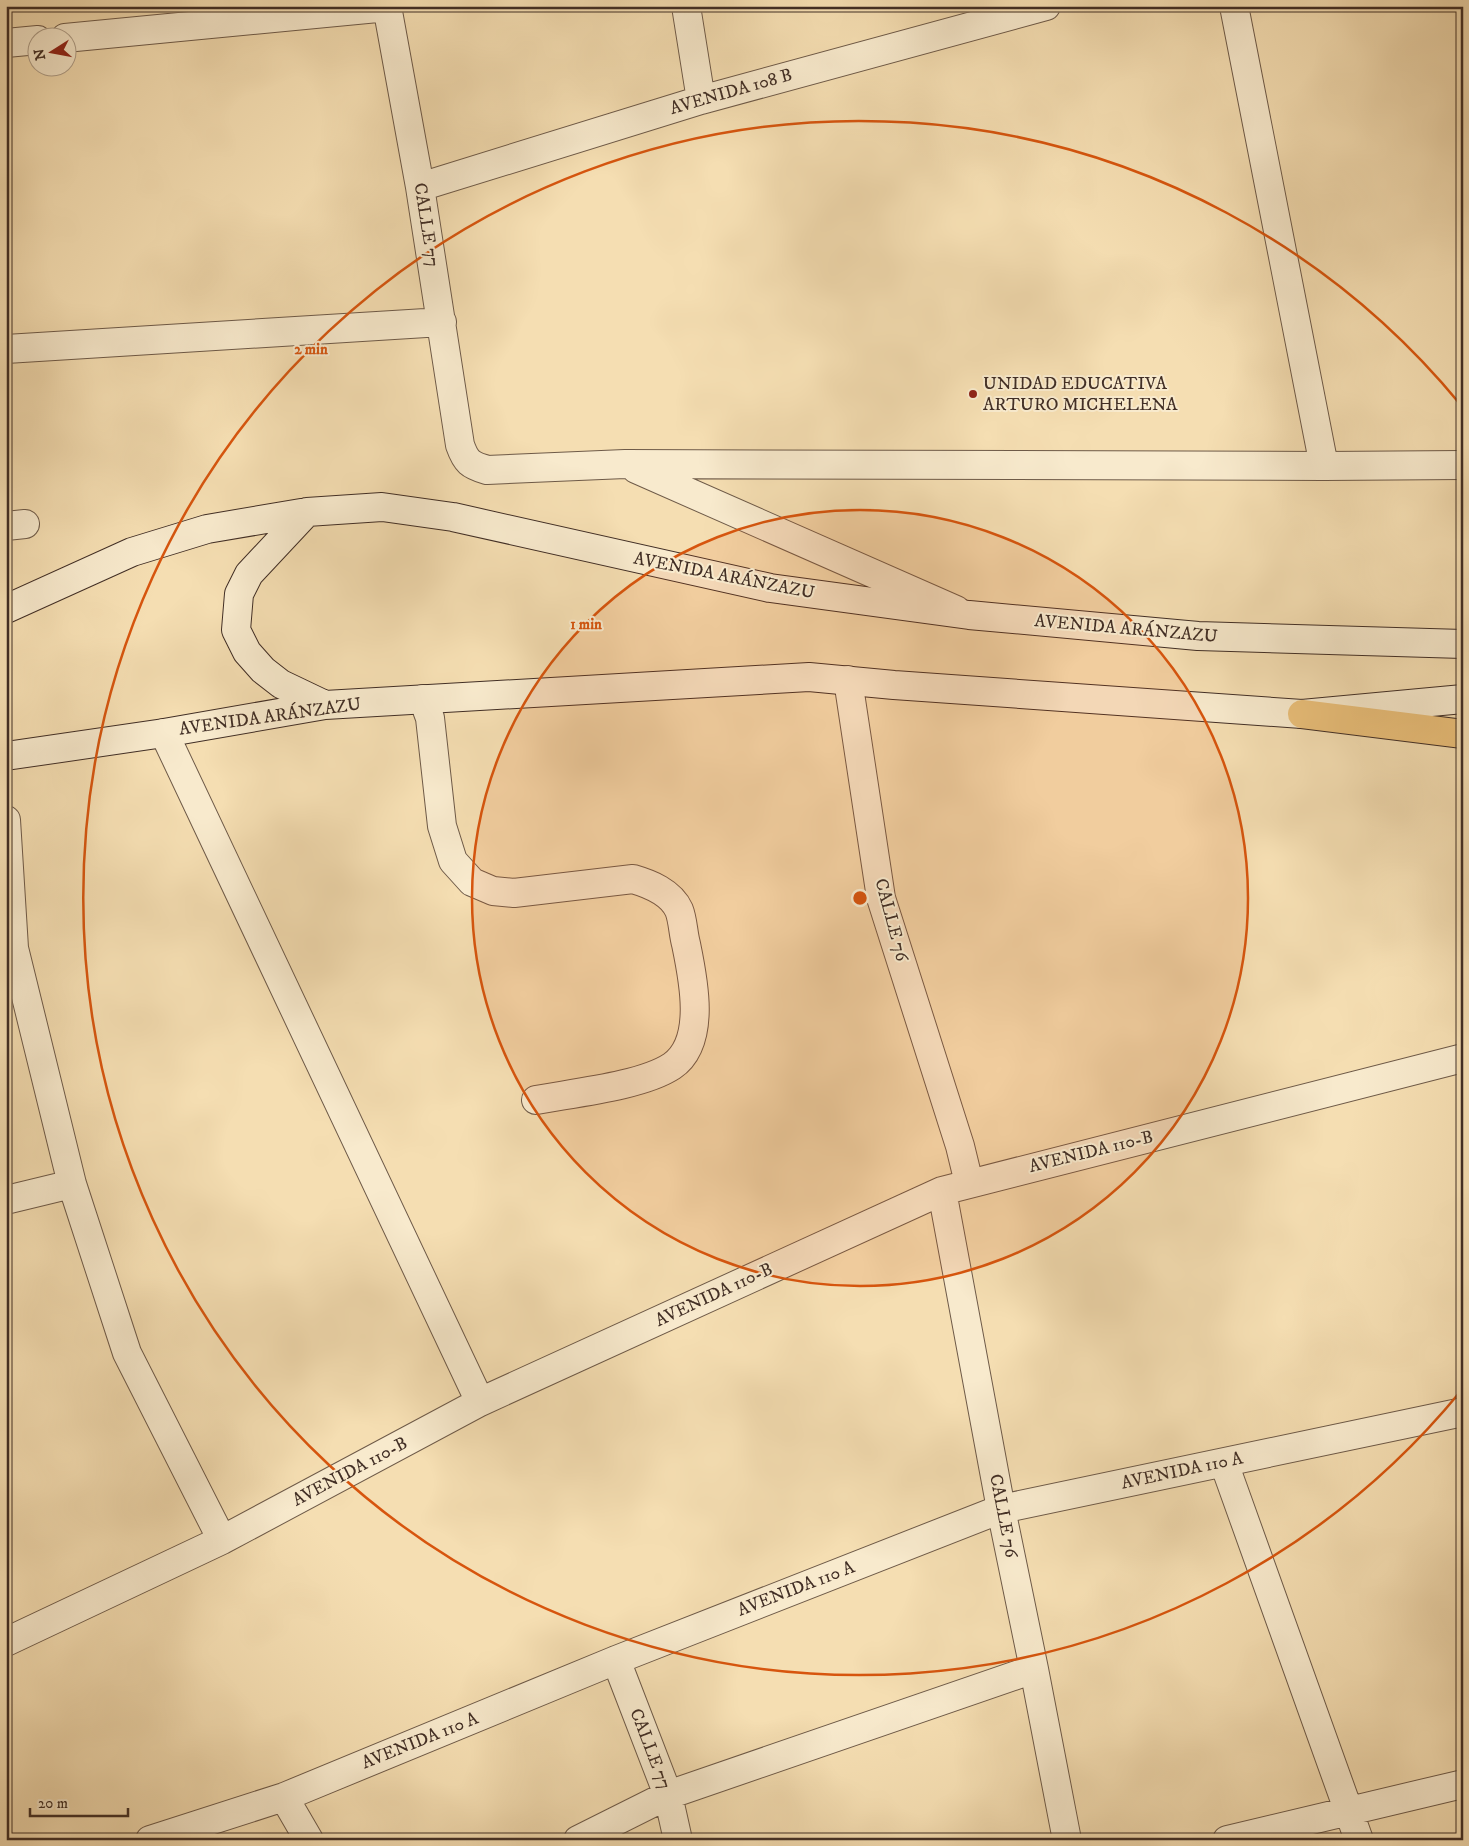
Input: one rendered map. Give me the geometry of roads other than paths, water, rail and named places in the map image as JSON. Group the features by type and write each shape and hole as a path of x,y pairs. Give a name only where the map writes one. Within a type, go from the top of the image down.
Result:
{"highway":[{"path":"1302,714 1463,734"}],"street":[{"path":"686,6 701,100"},
{"name":"AVENIDA 108 B","path":"420,187 701,100 1046,6"},
{"path":"1234,6 1324,466"},
{"path":"78,37 387,7"},
{"name":"CALLE 77","path":"387,7 420,187 460,445 466,460 476,467 487,470 625,464"},
{"path":"6,43 28,41"},
{"path":"6,349 442,322"},
{"path":"625,464 1463,465"},
{"path":"625,464 969,615"},
{"name":"AVENIDA ARÁNZAZU","path":"6,609 132,552 207,529 307,512 382,507 453,518 770,588 969,615 1198,636 1463,644"},
{"path":"307,512 249,574 239,594 236,630 247,652 263,670 281,684 325,705"},
{"name":"AVENIDA ARÁNZAZU","path":"6,756 164,733 325,705 809,677 894,685 1302,714 1463,699"},
{"name":"CALLE 76","path":"848,680 881,898 960,1146 969,1183"},
{"path":"423,699 430,718 442,826 453,861 472,882 493,891 514,893 633,880 649,884 666,894 678,909 694,986 692,1033 684,1054 673,1065 652,1076 536,1100"},
{"path":"164,733 480,1402"},
{"path":"6,820 10,948 72,1184 127,1353 222,1540"},
{"name":"AVENIDA 110-B","path":"6,1642 222,1540 480,1402 942,1191 1463,1058"},
{"path":"6,1200 72,1184"},
{"name":"CALLE 76","path":"942,1191 1001,1509 1067,1840"},
{"name":"AVENIDA 110 A","path":"150,1840 284,1797 616,1660 1001,1509 1463,1412"},
{"path":"1224,1463 1359,1840"},
{"name":"CALLE 77","path":"616,1660 668,1795 678,1840"},
{"path":"578,1840 668,1795 1034,1669"},
{"path":"1227,1840 1463,1784"},
{"path":"284,1797 309,1840"}],"place":[{"name":"UNIDAD EDUCATIVA ARTURO MICHELENA","path":"973,394"}]}
